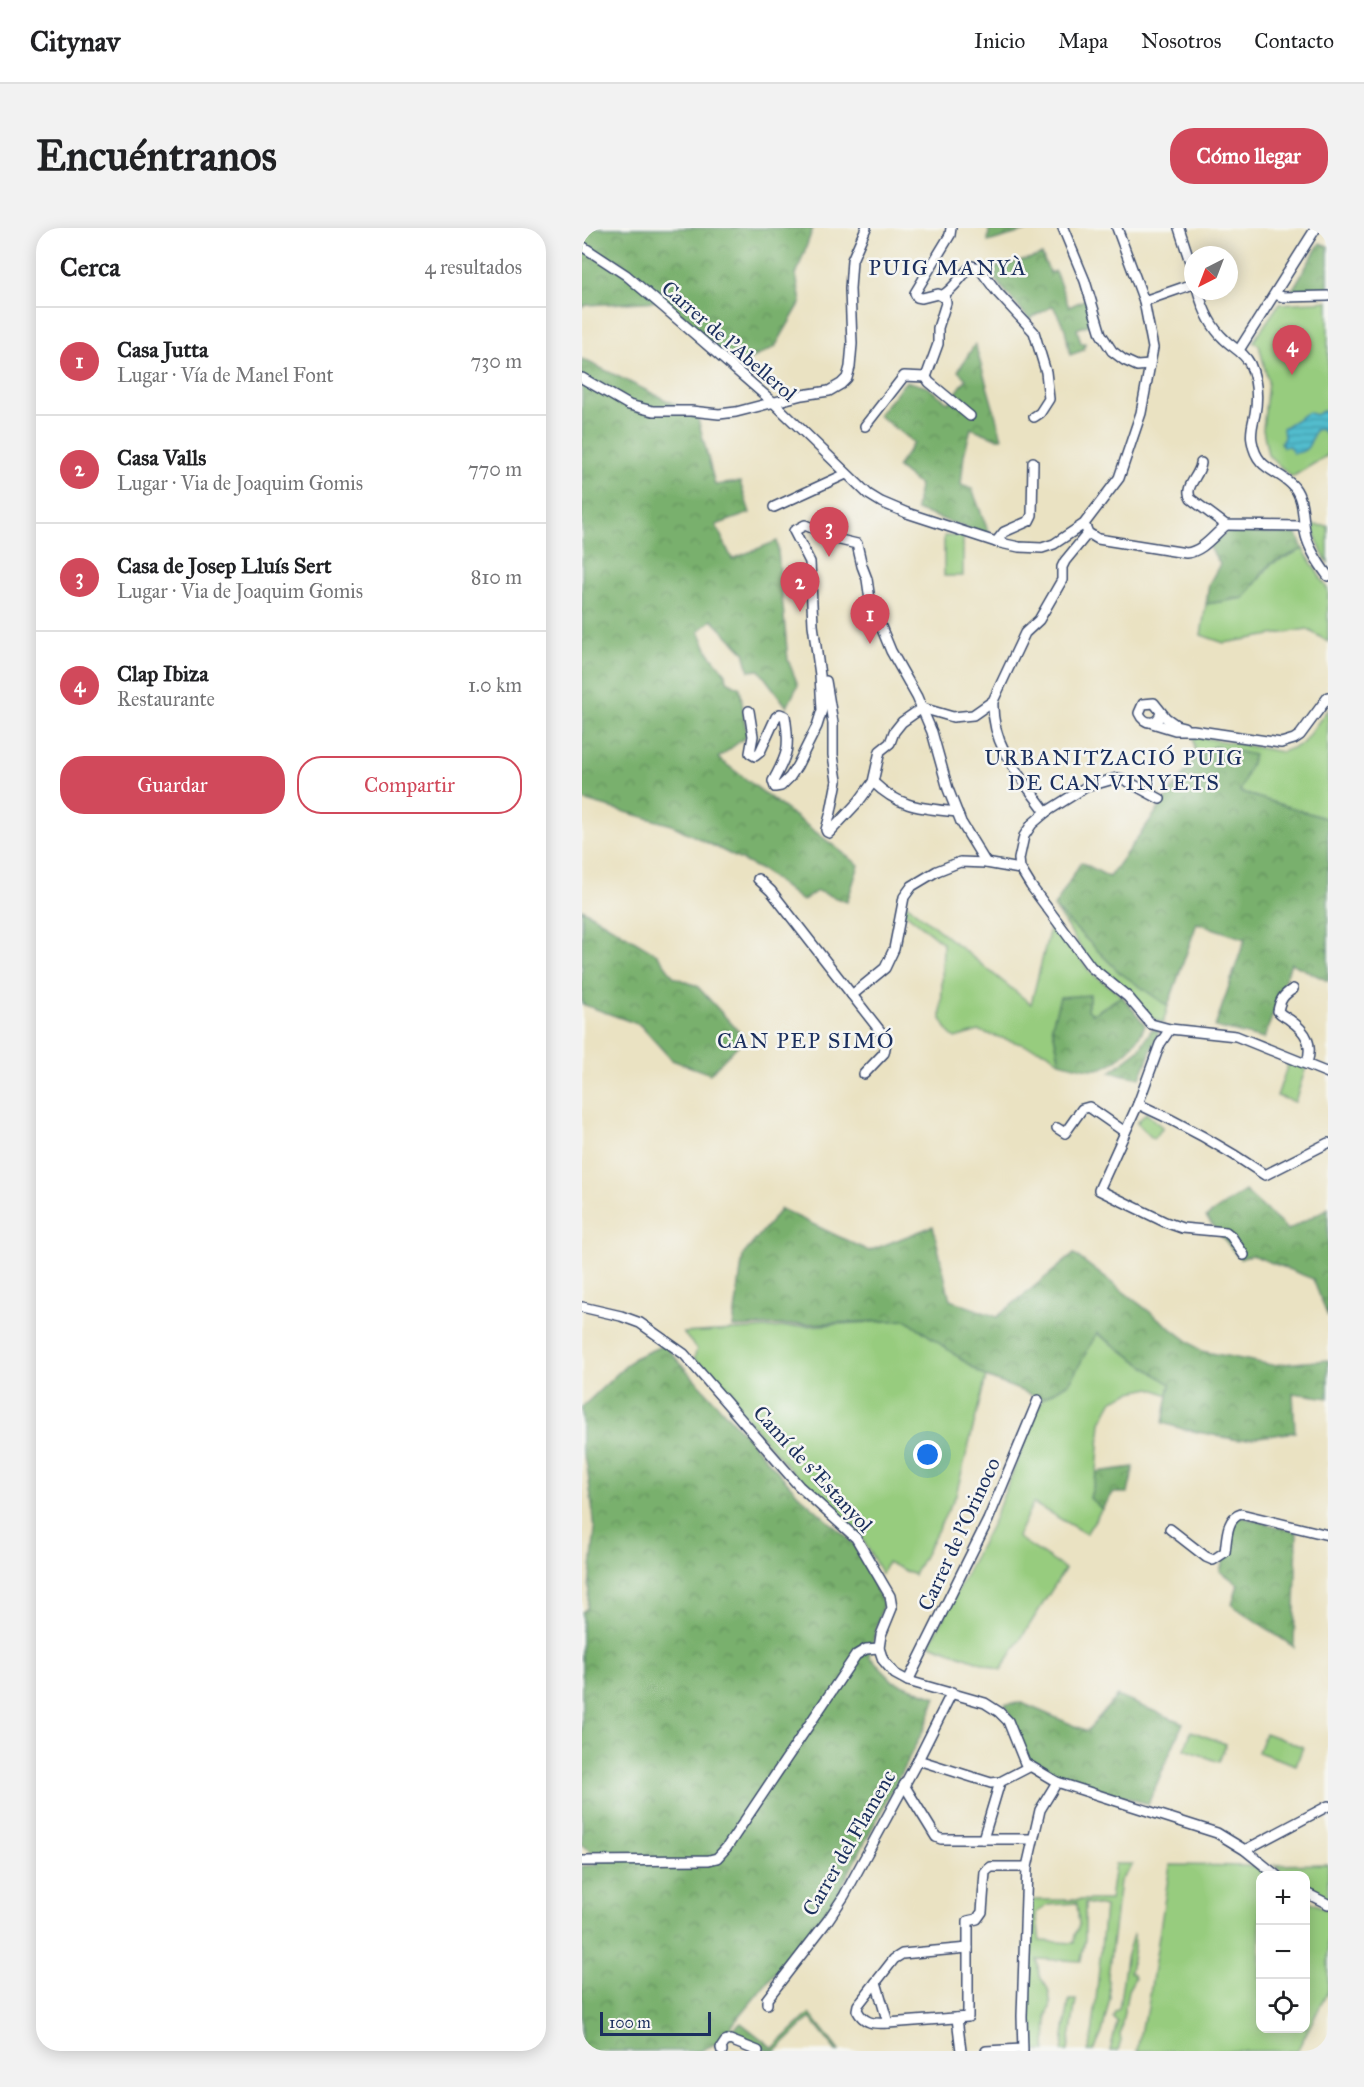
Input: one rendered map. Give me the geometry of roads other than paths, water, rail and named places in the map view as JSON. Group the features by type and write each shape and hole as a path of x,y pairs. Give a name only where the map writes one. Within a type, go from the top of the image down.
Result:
{"street":[{"path":"582,378 628,405 653,411 719,414 829,391 847,378 850,367 852,260 866,228"},
{"path":"951,228 950,234 915,293 917,297 922,298 943,295 951,291 972,266 979,268 997,292 1034,332 1046,372 1049,399 1040,413 1034,417"},
{"path":"1063,228 1085,281 1101,334 1112,351 1124,360 1137,366 1150,365"},
{"name":"Carrer de l'Abellerol","path":"582,246 626,275 774,403 868,494 907,513 996,542 1019,547 1042,548 1054,544 1084,524 1119,478 1141,413 1153,348 1144,302 1117,228"},
{"path":"1179,228 1185,246"},
{"path":"1239,350 1316,228"},
{"path":"1144,302 1184,287"},
{"path":"1275,294 1283,297 1328,296"},
{"path":"926,377 938,344 938,328 946,303 943,295"},
{"path":"1201,300 1218,333 1239,350 1250,364 1257,389 1252,429 1254,450 1269,470 1294,488 1300,498 1304,526 1313,553 1328,576"},
{"path":"865,426 904,376 926,377"},
{"path":"926,377 970,416"},
{"path":"996,542 1004,532 1029,520 1032,515 1034,462"},
{"path":"1201,463 1200,471 1188,490 1188,495 1226,525 1304,526"},
{"path":"774,507 846,474"},
{"path":"1084,524 1088,533 1098,539 1113,543 1193,552 1226,525"},
{"path":"749,711 753,736 750,753 755,756 760,752 776,717 780,714 785,716 787,747 785,761 773,781 775,786 781,786 797,766 817,726 822,710 813,625 810,562 794,531 805,525 840,540 857,544 867,579 870,600 891,651 922,708 932,732 948,789 961,822 986,863"},
{"path":"1046,812 1003,751 996,737 992,718 993,701 1025,633 1040,620 1062,580 1062,567 1065,561 1088,533"},
{"path":"819,668 824,670 833,723 833,755 837,781 827,832 830,833 836,827 873,782 880,751 890,743 894,732 902,722 922,708"},
{"path":"1193,730 1175,730 1146,722 1139,713 1143,704 1154,703 1176,725 1193,730 1273,743 1288,742 1300,735 1328,697"},
{"path":"922,708 953,717 973,715 993,701"},
{"path":"1152,723 1157,720 1161,712"},
{"path":"1160,799 1117,778 1086,787 1046,812 1032,824 1024,836 1019,859 1020,869 1091,967 1128,997 1151,1024 1170,1029 1236,1036 1328,1073"},
{"path":"873,782 903,804 957,812"},
{"path":"852,995 885,968 894,949 904,897 912,886 937,871 960,862 986,863 1020,869"},
{"path":"758,879 771,891 881,1032 886,1043 884,1053 864,1074"},
{"path":"1293,989 1284,994 1278,1011 1291,1020 1309,1042 1310,1051 1307,1063"},
{"path":"1170,1029 1160,1044 1138,1104 1099,1190 1182,1228 1226,1232 1244,1255"},
{"path":"1138,1104 1230,1151 1265,1175 1328,1143"},
{"path":"1057,1128 1065,1133 1082,1109 1089,1107 1125,1132"},
{"name":"Camí de s'Estanyol","path":"582,1307 640,1323 684,1354 799,1486 856,1538 886,1588 891,1602 890,1614 881,1635 879,1648"},
{"name":"Carrer de l'Orinoco","path":"908,1681 988,1520 1038,1400"},
{"path":"1170,1529 1213,1560 1225,1552 1230,1521 1241,1514 1328,1535"},
{"path":"582,1861 709,1860 717,1858 728,1847 856,1655 866,1649 879,1648 883,1660 891,1671 908,1681 985,1703 1004,1716 1022,1758 1029,1767 1057,1782 1217,1833 1245,1850 1272,1871"},
{"name":"Carrer del Flamenc","path":"767,2004 767,1999 844,1896 952,1692"},
{"path":"918,1760 991,1783 1000,1782 1029,1767"},
{"path":"983,1839 1000,1782"},
{"path":"986,2051 1023,2050 1027,1867 1040,1810 1057,1782"},
{"path":"904,1785 936,1837 941,1839 1033,1839"},
{"path":"1245,1850 1328,1806"},
{"path":"968,1948 897,1956 857,2010 869,2023 968,2017 968,1948 968,1921 977,1919 982,1912 987,1869 1027,1867"},
{"path":"1310,1895 1328,1904"},
{"path":"876,1982 888,2023"},
{"path":"957,2018 961,2051"},
{"path":"722,2051 724,2042 730,2040 758,2051"}],"water":[{"path":"1323,411 1328,412 1328,436 1321,429 1315,430 1306,449 1299,453 1293,453 1289,446 1283,447 1281,442 1284,438 1283,428 1308,412 1315,415"}],"place":[{"name":"Clap Ibiza","path":"1292,375"},
{"name":"Casa de Josep Lluís Sert","path":"829,557"},
{"name":"Casa Valls","path":"800,612"},
{"name":"Casa Jutta","path":"870,644"}],"district":[{"name":"PUIG MANYÀ","path":"948,267"},
{"name":"URBANITZACIÓ PUIG DE CAN VINYETS","path":"1114,770"},
{"name":"CAN PEP SIMÓ","path":"806,1040"}]}
